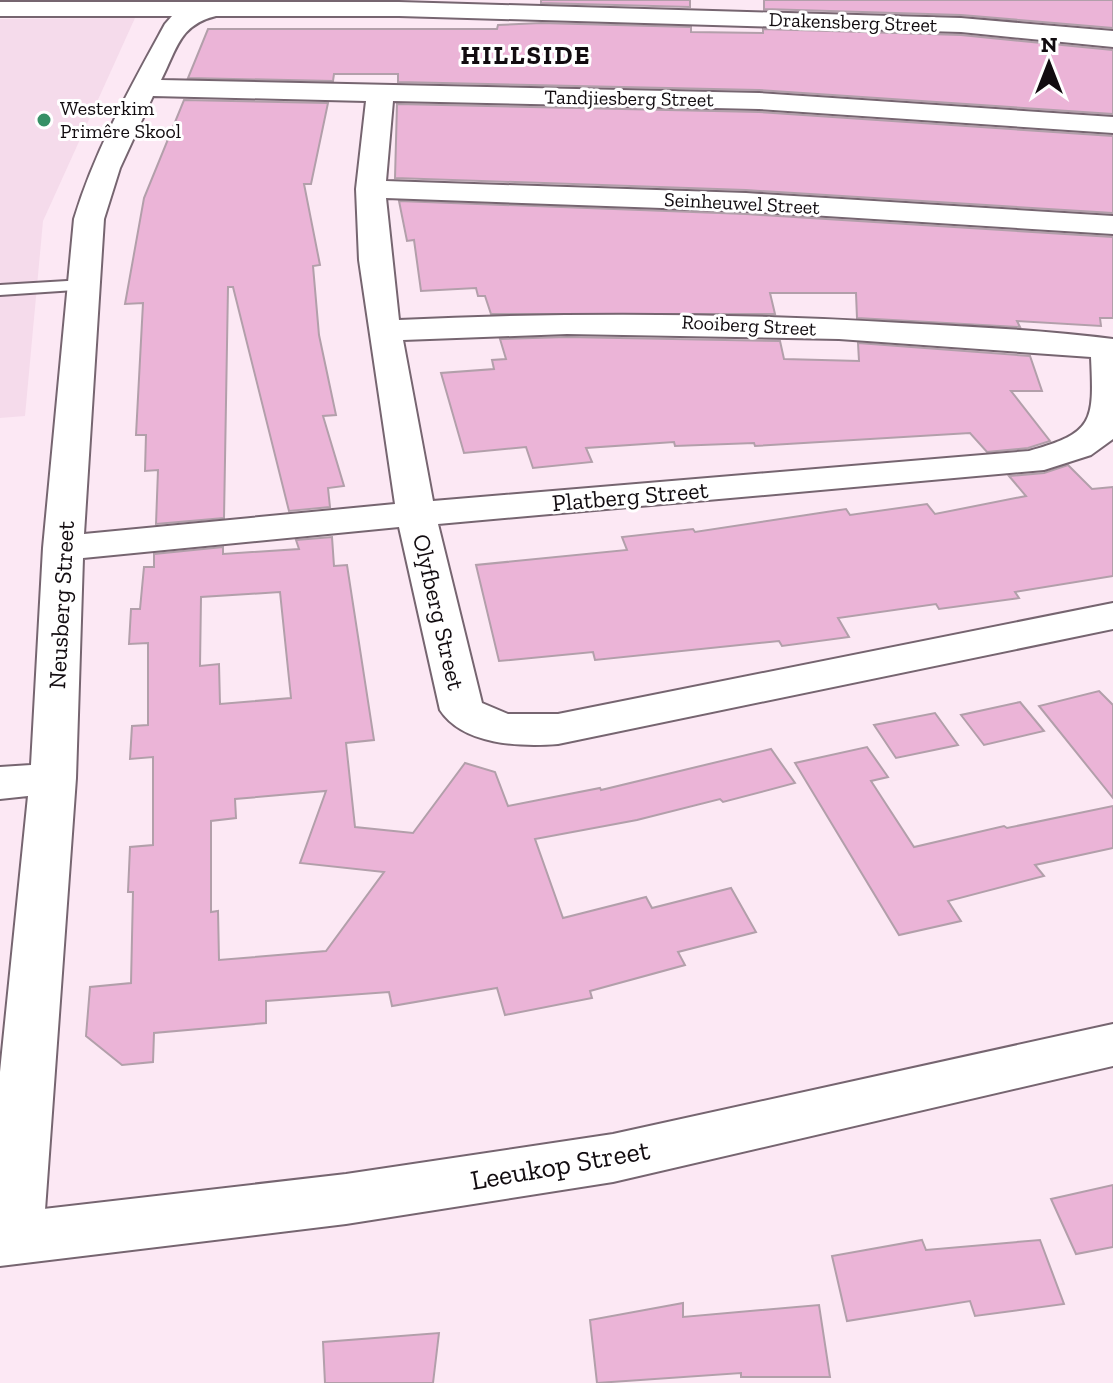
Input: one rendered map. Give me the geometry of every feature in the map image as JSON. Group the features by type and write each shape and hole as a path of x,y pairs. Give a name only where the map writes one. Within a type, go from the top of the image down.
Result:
{"street":[{"name":"Drakensberg Street","path":"0,9 208,11 400,4 961,25 1113,39"},
{"name":"Neusberg Street","path":"7,1239 53,778 63,548 89,219 98,184 177,24 191,15 208,11"},
{"name":"Tandjiesberg Street","path":"144,88 840,104 1113,125"},
{"name":"Olyfberg Street","path":"380,92 371,189 375,260 384,331 416,514 462,710 480,722 504,729 528,732 558,729 1113,616"},
{"name":"Seinheuwel Street","path":"371,189 746,202 1113,225"},
{"name":"Rooiberg Street","path":"384,331 484,324 670,322 945,335 1110,349"},
{"name":"Platberg Street","path":"63,548 416,514 1031,462 1087,446 1106,432 1112,411 1110,349"},
{"path":"0,783 53,778"},
{"name":"Leeukop Street","path":"7,1239 346,1199 613,1158 1113,1045"}],"lane":[{"path":"0,290 84,285"}],"shaded area":[{"name":"Westerkim Primêre Skool","path":"135,18 43,221 25,416 0,418 0,19"}],"building":[{"path":"541,0 690,0 690,7 541,3"},
{"path":"764,0 1113,0 1113,28 961,15 764,9"},
{"path":"541,23 691,27 691,32 763,33 763,29 961,35 1113,50 1113,114 759,90 398,82 398,74 334,74 333,81 188,78 208,29 497,29 498,25"},
{"path":"184,100 328,103 311,184 304,184 320,265 313,266 319,335 336,415 323,416 344,486 328,488 330,507 289,511 233,287 228,287 224,518 156,524 158,470 145,471 146,435 136,435 143,303 125,304 144,198"},
{"path":"397,104 759,112 1113,136 1113,213 746,190 395,178"},
{"path":"399,201 746,214 1113,237 1113,318 1100,318 1101,326 1017,321 1020,327 857,318 856,293 770,293 775,314 491,314 485,296 478,296 476,288 421,291 414,240 407,241"},
{"path":"567,337 780,341 784,359 859,361 858,343 1030,356 1042,391 1011,391 1050,441 1028,448 987,452 970,433 755,446 754,443 675,446 674,442 586,448 592,462 533,468 526,447 464,453 441,373 494,369 492,360 506,359 500,339"},
{"path":"1068,465 1092,489 1113,487 1113,576 1015,592 1019,598 939,609 936,604 838,618 849,637 782,646 779,641 595,660 593,652 499,661 476,565 627,550 622,537 693,529 695,532 846,509 850,515 927,504 935,514 1026,496 1009,476 1044,473"},
{"path":"332,537 334,566 347,565 374,740 346,743 355,827 413,833 465,763 495,772 508,806 601,790 771,749 795,783 723,802 720,799 637,820 535,839 563,918 646,897 652,908 731,888 756,932 678,952 685,965 590,991 592,998 505,1015 497,988 392,1006 389,992 266,1001 266,1023 154,1033 153,1062 122,1065 86,1036 90,987 131,983 133,892 128,892 130,847 153,845 153,757 130,759 132,726 148,725 148,643 129,644 131,609 140,609 144,567 154,567 154,554 223,547 223,554 299,549 296,540","holes":["280,592 291,698 220,704 219,664 200,666 201,597","326,791 300,863 384,872 326,951 219,960 218,911 211,912 211,821 236,818 235,799"]},
{"path":"1099,691 1113,705 1113,798 1039,706"},
{"path":"1020,702 1044,731 984,745 961,715"},
{"path":"935,713 958,745 896,758 874,725"},
{"path":"867,747 888,777 871,781 914,847 1004,826 1007,828 1113,806 1113,848 1035,865 1044,876 948,901 961,921 899,935 795,763"},
{"path":"1113,1185 1113,1247 1076,1254 1051,1199"},
{"path":"922,1240 926,1250 1040,1240 1064,1304 975,1316 970,1301 847,1321 832,1256"},
{"path":"683,1303 683,1317 819,1305 830,1377 741,1377 741,1373 597,1383 590,1320"},
{"path":"439,1333 433,1383 325,1383 323,1342"}],"place":[{"name":"Westerkim Primêre Skool","path":"44,120"}],"district":[{"name":"HILLSIDE","path":"526,55"}]}
